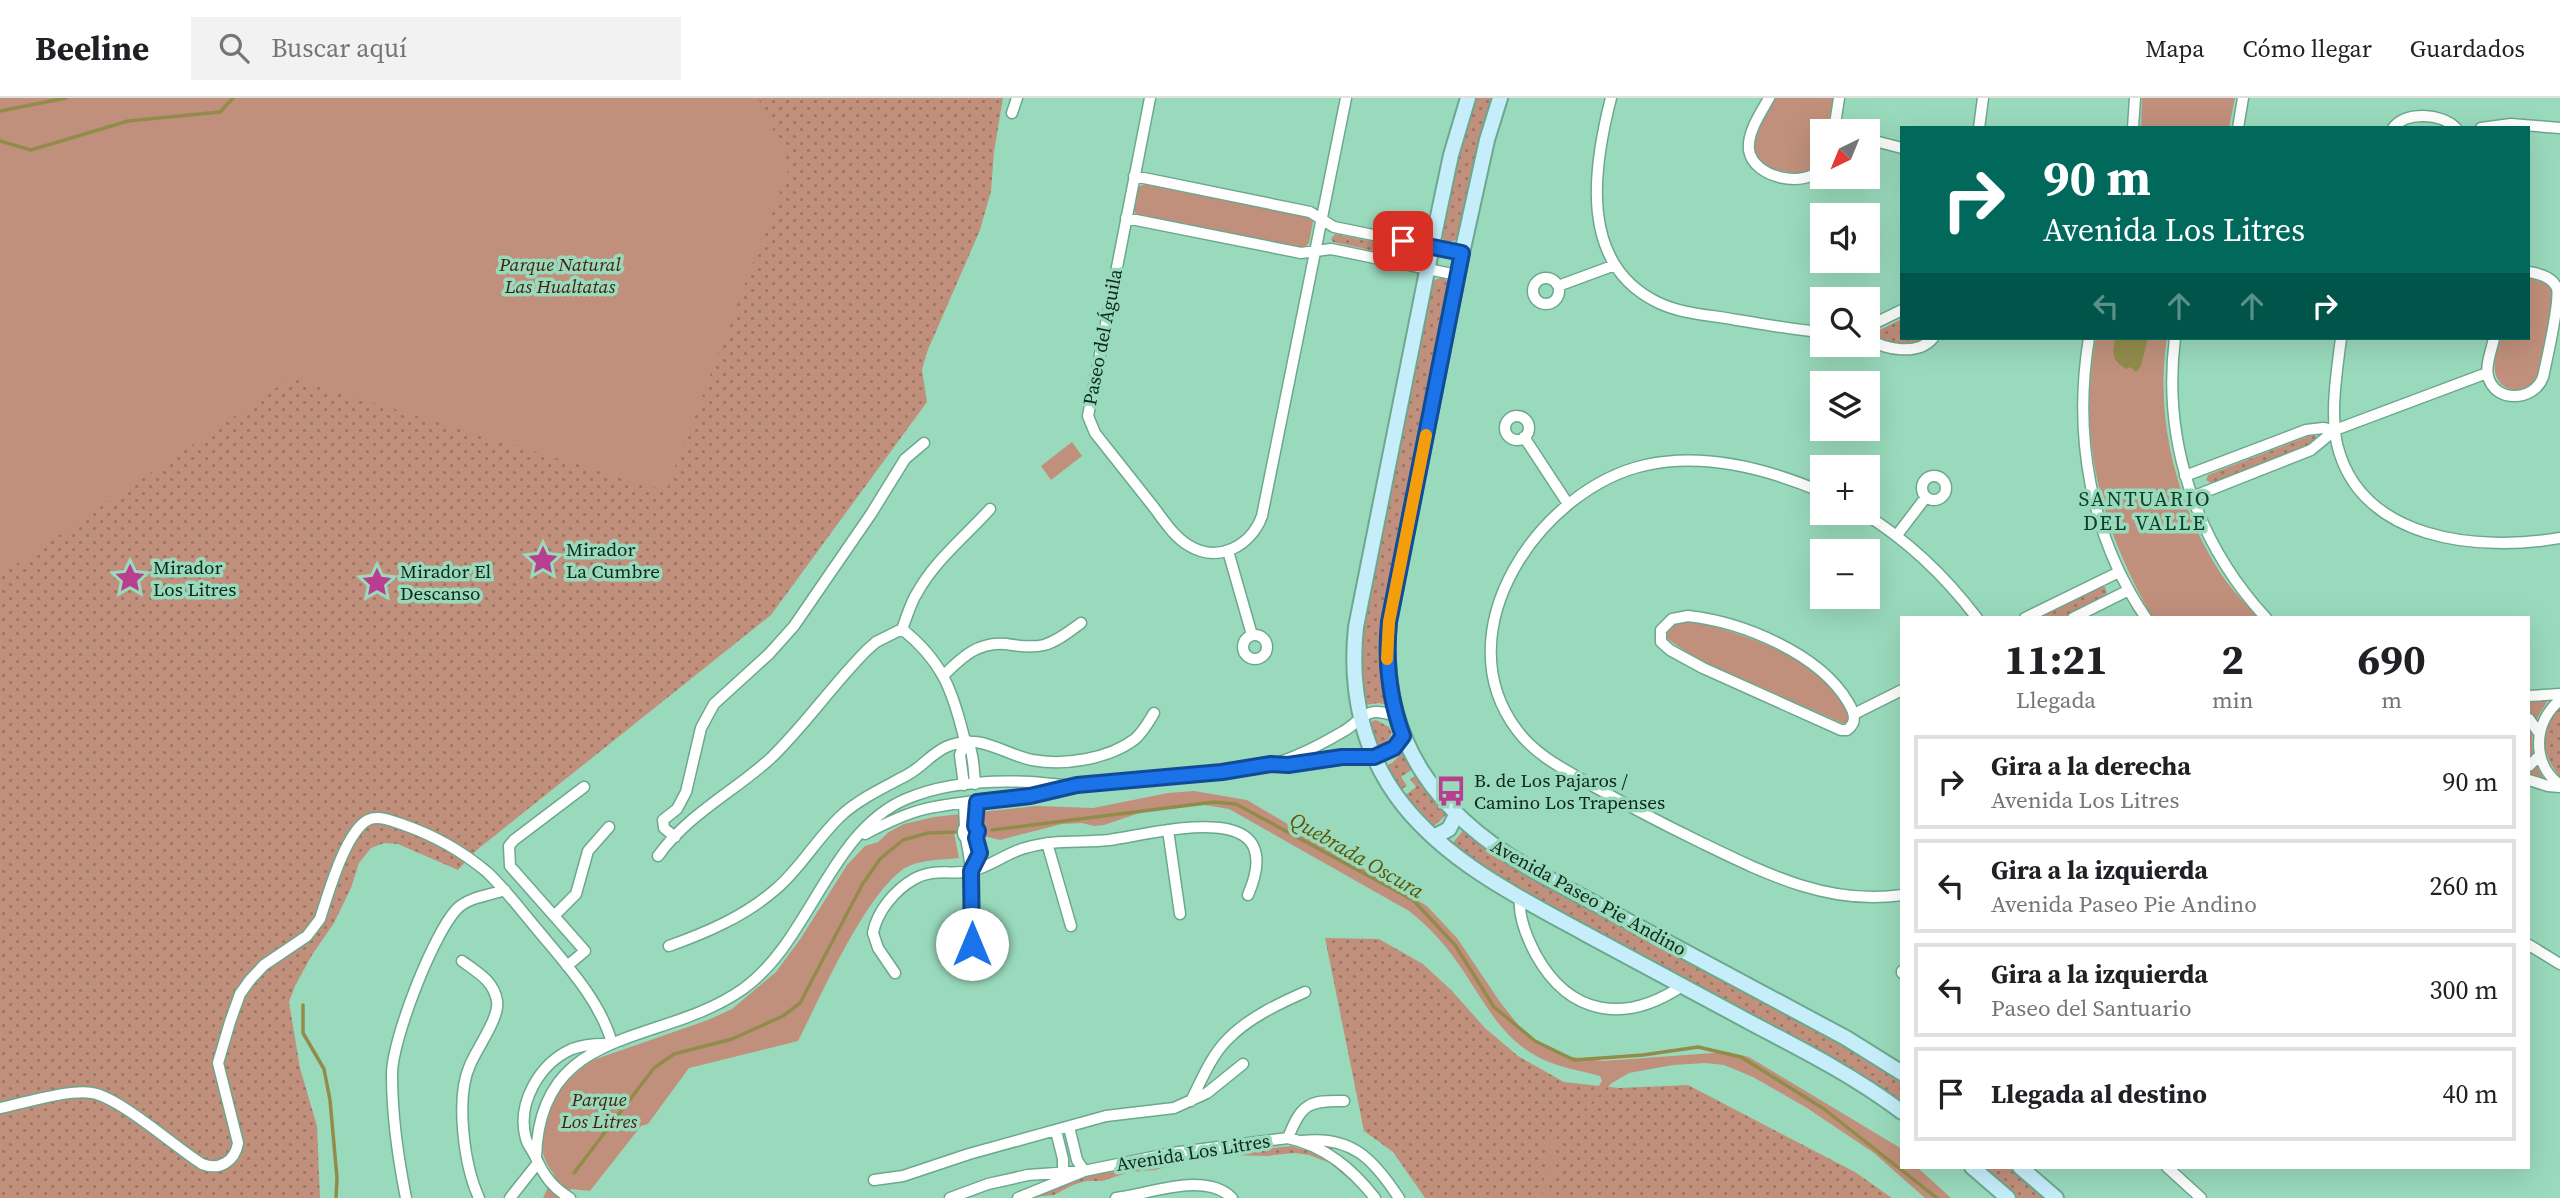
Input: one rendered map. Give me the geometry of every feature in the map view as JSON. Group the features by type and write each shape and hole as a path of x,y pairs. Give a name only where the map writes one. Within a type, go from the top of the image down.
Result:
{"main road":[{"name":"Avenida Paseo Pie Andino","path":"1468,98 1451,155 1356,627 1354,670 1360,719 1374,757 1401,802 1434,837 1465,863 1520,898 1821,1060 1900,1111"},
{"name":"Avenida Paseo Pie Andino","path":"1500,98 1484,153 1462,253 1389,622 1387,668 1396,716 1403,736 1429,783 1456,815 1487,841 1522,864 1846,1038 1900,1072"},
{"path":"1434,837 1449,829 1456,815"},
{"path":"1974,1169 2008,1198"},
{"path":"2022,1169 2056,1198"}],"street":[{"path":"1012,113 1017,98"},
{"name":"Paseo del Águila","path":"1150,98 1088,406 1088,421 1182,541 1201,551 1228,551"},
{"path":"1252,635 1228,551 1247,540 1262,516 1346,98"},
{"path":"1611,98 1599,151 1595,186 1599,224 1615,265 1638,291 1671,308 1810,330"},
{"path":"1769,98 1750,139 1750,153 1755,162 1767,172 1793,179 1810,177"},
{"path":"1836,119 1839,98"},
{"path":"1979,126 1983,98"},
{"path":"2133,126 2135,98"},
{"path":"2238,126 2243,98"},
{"path":"2395,126 2404,118 2415,116 2445,120 2453,126"},
{"path":"2496,126 2511,124 2560,128"},
{"path":"1880,142 1900,147"},
{"path":"1134,176 1310,212 1334,227 1462,253"},
{"path":"1126,218 1301,253 1331,249 1458,275"},
{"path":"1558,286 1615,265"},
{"path":"2494,340 2487,373 2493,386 2512,396 2532,393 2541,382 2559,296 2552,280 2530,272"},
{"path":"1880,321 1900,311"},
{"path":"1880,344 1913,350 1923,347 1931,340"},
{"path":"2089,340 2082,397 2084,450 2096,505 2119,572 2145,616"},
{"path":"2175,340 2173,405 2185,476 2222,561 2264,616"},
{"path":"2341,340 2335,430 2340,453 2356,486 2370,502 2405,525 2430,534 2472,541 2526,542 2560,538"},
{"path":"2192,497 2311,450 2335,430 2487,373"},
{"path":"2185,476 2306,429 2335,430"},
{"path":"1524,437 1568,504"},
{"path":"674,837 664,828 663,820 677,809 686,792 701,728 710,710 720,696 769,653 794,626 905,460 924,443"},
{"path":"1810,488 1757,469 1678,461 1648,464 1620,473 1589,489 1545,526 1521,558 1504,592 1494,622 1491,648 1495,687 1502,706 1518,732 1542,755 1673,829 1777,877 1811,889 1841,896 1872,898 1900,895"},
{"path":"1897,535 1926,497"},
{"path":"658,856 674,837 778,750 814,713 867,650 876,642 902,629 915,595 925,580 953,546 990,509"},
{"path":"1880,524 1935,568 1975,616"},
{"path":"2029,616 2119,572"},
{"path":"2077,616 2129,590"},
{"path":"1688,615 1739,628 1770,640 1805,659 1827,676 1844,695 1854,714 1851,727 1841,730 1681,656 1661,642 1661,630 1672,619 1688,615"},
{"path":"944,674 968,653 978,648 1001,644 1032,647 1043,645 1081,623"},
{"path":"902,629 926,650 944,674 957,704 965,741 960,755 969,785"},
{"path":"1854,714 1900,691"},
{"path":"2530,696 2560,694"},
{"path":"2560,700 2549,712 2539,733 2540,755 2550,776 2560,786"},
{"path":"1271,764 1335,737 1375,712 1396,716"},
{"path":"669,946 716,928 755,906 791,875 843,814 872,793 916,770 942,749 965,741 979,741 1032,760 1073,760 1105,753 1128,743 1144,729 1154,713"},
{"path":"2530,720 2539,733"},
{"path":"510,1198 536,1161 536,1134 541,1114 554,1088 576,1064 612,1043 713,1006 753,981 782,950 842,857 887,810 922,793 969,785 1010,782 1077,785 1222,772 1342,757 1374,757 1394,748 1403,736"},
{"path":"1335,737 1336,748 1342,757"},
{"path":"2530,765 2540,755"},
{"path":"2530,780 2548,786 2560,786"},
{"path":"1008,799 1012,791 1010,782"},
{"path":"858,838 898,818 925,809 1048,793 1077,785"},
{"path":"567,966 585,951 510,866 509,846 584,787"},
{"path":"922,793 920,802 925,809"},
{"path":"970,954 973,934 971,838 963,832 970,826 977,802"},
{"path":"964,803 970,826"},
{"path":"0,1108 64,1095 91,1093 110,1099 202,1164 212,1167 223,1165 232,1158 238,1143 218,1063 220,1049 240,994 264,965 314,928 320,919 341,857 365,821 374,818 388,819 431,836 486,872 505,890 583,987 612,1043"},
{"path":"554,916 576,894 588,851 609,827"},
{"path":"895,973 874,939 876,923 885,906 900,889 923,874 971,871 1016,851 1047,843 1105,840 1206,827 1229,831 1249,839 1255,846 1255,876 1248,895"},
{"path":"1168,830 1180,914"},
{"path":"1047,843 1071,926"},
{"path":"406,1198 391,1072 396,1048 423,968 446,922 471,900 505,890"},
{"name":"Avenida Paseo Pie Andino","path":"1520,898 1521,919 1534,951 1556,983 1577,1000 1604,1009 1633,1007 1655,1001 1682,986"},
{"path":"2530,946 2560,964"},
{"path":"463,961 486,978 494,989 498,1003 495,1016 469,1066 462,1107 469,1167 479,1198"},
{"path":"1191,1101 1227,1039 1264,1013 1305,992"},
{"path":"570,1198 548,1181 525,1137 524,1117 528,1096 539,1076 555,1059 585,1045 612,1043"},
{"path":"874,1180 903,1176 969,1154 1130,1112 1174,1108 1207,1093 1243,1064"},
{"path":"1289,1138 1297,1117 1313,1103 1319,1100 1344,1101"},
{"path":"1069,1127 1077,1160 1084,1171"},
{"path":"1056,1131 1063,1171"},
{"name":"Avenida Los Litres","path":"950,1198 1006,1180 1040,1173 1084,1171 1172,1153 1289,1138 1302,1141 1348,1167 1373,1197"},
{"name":"Avenida Los Litres","path":"1302,1141 1322,1139 1352,1146 1380,1171 1399,1198"},
{"path":"1334,1159 1335,1146 1341,1143"},
{"path":"2169,1169 2201,1198"},
{"name":"Avenida Los Litres","path":"1018,1198 1084,1171"},
{"path":"1040,1173 1044,1180 1044,1189"},
{"path":"1116,1198 1207,1184 1220,1188 1232,1198"}],"green space":[{"path":"0,98 1003,98 991,191 980,230 927,352 922,370 927,402 771,615 478,849 458,870 398,844 384,843 371,848 359,863 351,888 334,923 312,955 289,1002 300,1068 317,1126 320,1198 0,1198"},
{"name":"Parque Natural Las Hualtatas","path":"0,98 758,98 790,166 666,491 291,378 0,575"},
{"path":"1475,98 1494,98 1459,239 1447,243 1442,238 1442,229 1454,169"},
{"path":"1776,98 1833,98 1829,119 1810,119 1810,169 1803,175 1768,167 1758,158 1755,141"},
{"path":"2142,98 2235,98 2229,126 2141,126"},
{"path":"1145,184 1307,215 1313,222 1309,243 1303,249 1137,216 1133,209 1138,187"},
{"path":"1335,234 1380,243 1379,252 1333,242 1331,239"},
{"path":"1442,277 1448,281 1450,288 1380,637 1381,679 1387,705 1364,705 1360,647 1363,623 1429,288 1433,281"},
{"path":"2530,278 2551,287 2553,299 2537,377 2533,383 2514,390 2502,385 2495,372 2500,340 2530,340"},
{"path":"1900,320 1900,340 1924,340 1908,344 1880,339 1880,330"},
{"path":"2096,340 2167,340 2164,400 2167,432 2182,493 2207,551 2223,577 2256,616 2152,616 2119,549 2098,481 2092,447 2091,376"},
{"path":"2314,434 2318,440 2316,443 2211,483 2206,480 2208,475"},
{"path":"1072,442 1082,456 1051,480 1041,466"},
{"path":"2099,587 2105,587 2107,593 2103,597 2066,616 2042,616"},
{"path":"1693,621 1761,643 1808,667 1828,683 1842,701 1849,721 1845,724 1697,659 1666,638 1666,632 1672,627"},
{"path":"2548,698 2536,721 2532,738 2536,763 2544,779 2541,781 2530,776 2530,700"},
{"path":"2560,707 2560,777 2549,759 2545,734"},
{"path":"1376,720 1389,727 1392,733 1383,748 1379,747 1372,727 1372,721"},
{"path":"1403,752 1413,769 1401,777 1407,786 1400,790 1385,766"},
{"path":"1416,775 1447,814 1433,827 1404,796 1416,787 1410,779"},
{"name":"Parque Los Litres","path":"1194,791 1247,800 1427,906 1457,938 1520,1027 1534,1040 1552,1050 1565,1056 1603,1061 1727,1052 1749,1057 1900,1148 1900,1169 1919,1169 1951,1198 1925,1198 1874,1153 1807,1108 1753,1077 1724,1065 1706,1063 1673,1065 1629,1073 1612,1083 1557,1136 1552,1172 1546,1185 1548,1198 1543,1198 1542,1184 1547,1172 1549,1145 1553,1134 1598,1087 1602,1081 1600,1076 1546,1061 1514,1040 1495,1019 1446,947 1409,911 1229,809 1199,804 1145,811 1104,825 1062,824 1000,840 954,833 959,858 908,866 887,884 858,925 798,1041 689,1068 648,1124 641,1126 590,1191 571,1189 563,1198 543,1198 554,1174 545,1159 541,1142 543,1125 558,1093 569,1080 596,1059 732,1009 776,972 847,865 865,846 878,842 904,824 934,817 1036,806 1093,808 1168,793"},
{"path":"1464,829 1877,1064 1900,1079 1900,1103 1520,891 1452,844"},
{"path":"1325,938 1379,939 1423,964 1485,1028 1518,1056 1564,1082 1619,1088 1688,1085 1855,1172 1892,1198 1425,1198 1393,1152 1364,1131"},
{"path":"1292,1146 1322,1155 1360,1183 1357,1186 1330,1163 1309,1155 1234,1155 1193,1159 1155,1170 1130,1172 1102,1181 1086,1181 1054,1195 1025,1198 1076,1179 1103,1173 1235,1152"},
{"path":"1983,1169 2012,1169 2047,1198 2017,1198"}],"shaded area":[{"path":"2115,340 2148,340 2141,366 2136,372 2116,360 2113,348"}],"waterway":[{"path":"0,111 66,98"},
{"path":"0,141 31,150 128,121 220,112 233,98"},
{"name":"Quebrada Oscura","path":"992,830 1214,802 1236,804 1413,900 1455,945 1494,1007 1535,1041 1574,1060 1643,1055 1698,1047 1741,1057 1824,1109 1900,1169"},
{"name":"Quebrada Oscura","path":"574,1173 654,1068 674,1054 732,1039 783,1016 800,1003 862,885 880,859 903,840 928,833 955,832"},
{"path":"303,1005 303,1033 324,1069 330,1100 337,1178 336,1198"},
{"name":"Quebrada Oscura","path":"1900,1169 1937,1198"}],"slow traffic":[{"path":"1387,659 1389,622 1426,435"}],"place":[{"name":"Mirador La Cumbre","path":"543,560"},
{"name":"Mirador Los Litres","path":"130,578"},
{"name":"Mirador El Descanso","path":"377,582"},
{"name":"B. de Los Pajaros / Camino Los Trapenses","path":"1451,791"}],"district":[{"name":"SANTUARIO DEL VALLE","path":"2145,510"}],"route":[{"path":"972,944 971,871 980,853 976,838 978,829 975,826 977,802 1048,793 1077,785 1222,772 1342,757 1381,756 1401,740 1403,736 1388,684 1386,654 1389,622 1462,253 1403,241"}]}
